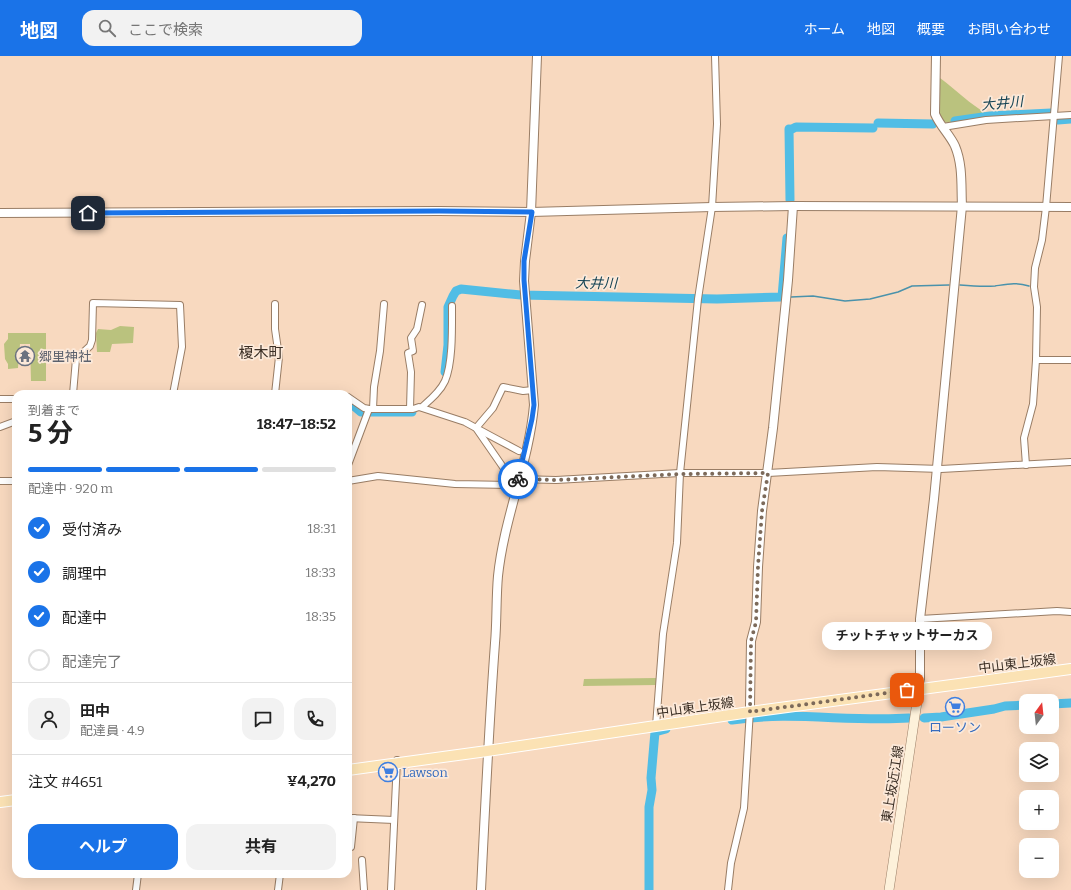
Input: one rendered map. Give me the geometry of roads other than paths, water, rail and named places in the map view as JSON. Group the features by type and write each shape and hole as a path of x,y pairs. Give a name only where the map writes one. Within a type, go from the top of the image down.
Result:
{"main road":[{"name":"中山東上坂線","path":"352,769 397,761 656,723 750,714 920,685 1071,664"},
{"name":"中山東上坂線","path":"920,685 1071,669"},
{"name":"東上坂近江線","path":"889,890 920,685"},
{"name":"中山東上坂線","path":"352,765 397,761"},
{"path":"0,802 12,800"},
{"path":"0,808 12,806"}],"street":[{"path":"481,890 487,748 498,576 505,533 532,419 533,390 525,295 524,261 532,212 537,56"},
{"path":"656,723 663,634 677,543 680,474 698,298 712,207 717,124 715,56"},
{"path":"920,685 920,619 937,469 962,206 960,163 955,145 939,123 936,114 936,56"},
{"path":"1026,465 1024,438 1033,404 1036,360 1037,307 1034,287 1046,207 1059,56"},
{"path":"943,127 986,120 1071,115"},
{"path":"0,213 532,212 793,206 1071,207"},
{"path":"728,890 731,863 744,808 750,714 751,641 756,622 762,511 768,473 788,280 793,206"},
{"path":"73,390 76,359 90,346 92,340 93,303 180,305 182,347 174,390"},
{"path":"275,304 275,329 279,357 275,390"},
{"path":"352,455 369,410 374,387 380,351 384,304"},
{"path":"410,409 411,372 408,353 413,351 411,338 418,329 422,305"},
{"path":"422,407 434,396 445,382 448,370 452,306"},
{"path":"1036,360 1071,360"},
{"path":"476,428 493,408 503,387 523,391 533,390"},
{"path":"0,399 12,399"},
{"path":"352,400 369,410 410,409 422,407 465,422 518,451"},
{"path":"0,427 12,422"},
{"path":"476,428 505,470 517,482"},
{"path":"352,480 378,476 455,484 680,474 768,473 878,467 937,469 1071,462"},
{"path":"0,481 12,481"},
{"path":"920,619 1057,611 1071,612"},
{"path":"391,890 397,761"},
{"path":"352,818 394,820"},
{"path":"362,860 364,890"},
{"path":"136,890 138,878"},
{"path":"278,890 280,878"}],"waterway":[{"name":"大井川","path":"955,121 990,116 1051,113"},
{"name":"大井川","path":"1058,120 1071,119"},
{"name":"大井川","path":"878,123 933,124"},
{"name":"大井川","path":"792,129 796,127 873,128"},
{"name":"大井川","path":"789,129 790,200"},
{"name":"大井川","path":"445,372 448,345 448,307 456,291 461,289 521,295 717,299 782,297 787,238"},
{"path":"960,285 995,286 1016,284 1029,286"},
{"path":"791,297 813,296 845,301 870,299 898,292 912,286 949,285"},
{"name":"大井川","path":"352,404 361,412 412,412"},
{"path":"1059,704 1071,703"},
{"path":"924,718 941,717 1005,706 1019,705"},
{"path":"732,720 776,716 865,719 909,718"},
{"path":"649,890 649,807 652,790 651,778 655,732 666,729"}],"place":[{"name":"郷里神社","path":"25,356"},
{"name":"チットチャットサーカス","path":"907,690"},
{"name":"ローソン","path":"955,707"},
{"name":"Lawson","path":"388,772"}],"district":[{"name":"榎木町","path":"261,353"}]}
